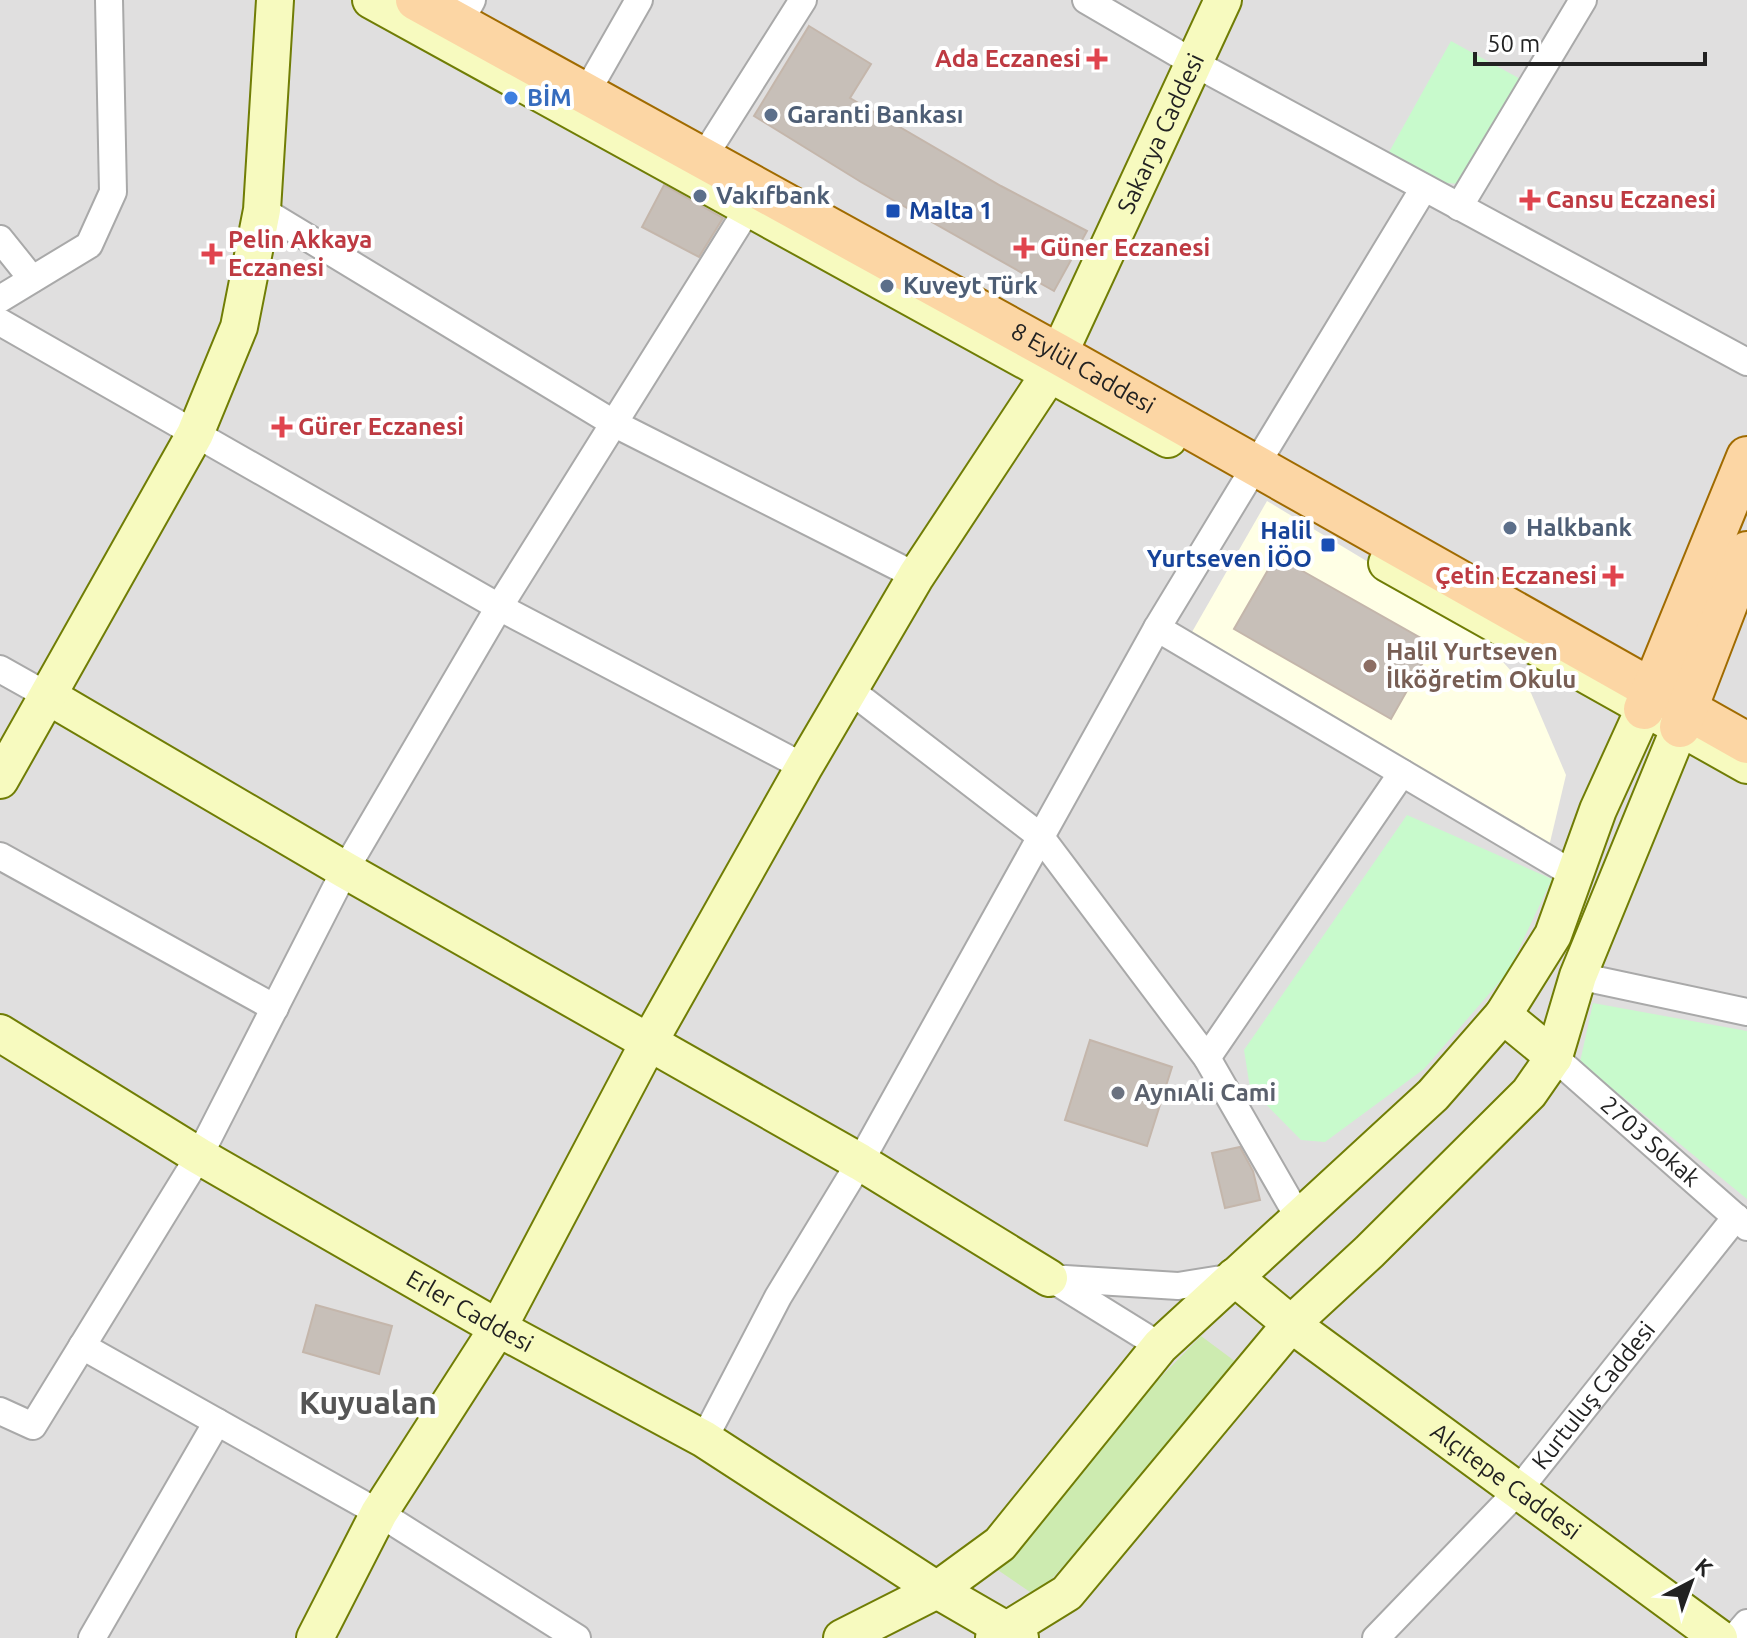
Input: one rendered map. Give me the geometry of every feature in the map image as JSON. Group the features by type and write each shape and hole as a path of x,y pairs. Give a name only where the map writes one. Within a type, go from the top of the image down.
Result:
{"main road":[{"name":"8 Eylül Caddesi","path":"416,0 466,12 586,93 703,158 754,198 1054,363 1666,708 1747,743"},
{"path":"1666,708 1747,457"},
{"path":"1666,708 1747,552"}],"street":[{"path":"0,299 89,245 113,192 109,0"},
{"path":"0,780 195,434 239,327 262,210 275,0"},
{"path":"0,1411 33,1426 199,1156 345,870 499,607 754,198 371,0"},
{"path":"586,93 639,0"},
{"path":"703,158 803,0"},
{"path":"1086,0 1194,63 1747,362"},
{"name":"Sakarya Caddesi","path":"315,1638 379,1513 498,1328 649,1042 804,767 916,576 1054,363 1223,0"},
{"path":"1459,207 1583,0"},
{"path":"704,1439 778,1297 860,1162 1157,628 1424,188"},
{"path":"262,210 615,424 916,576"},
{"path":"0,239 32,279"},
{"path":"0,322 499,607 804,767"},
{"path":"1157,628 1575,875"},
{"path":"0,669 345,870 860,1162 1160,1346"},
{"path":"850,690 1040,836 1207,1058 1299,1218"},
{"path":"1666,708 1747,765"},
{"path":"842,1638 937,1590 1000,1544 1160,1346 1433,1095 1503,1015 1553,935 1598,810 1666,708"},
{"path":"1007,1636 1067,1593 1291,1324 1369,1252 1529,1093 1554,1057 1666,708"},
{"path":"1207,1058 1402,773"},
{"path":"0,856 275,1008"},
{"path":"1578,976 1747,1012"},
{"path":"1503,1015 1554,1057"},
{"name":"Erler Caddesi","path":"0,1033 199,1156 498,1328 704,1439 1007,1636"},
{"name":"2703 Sokak","path":"1554,1057 1741,1222"},
{"name":"Kurtuluş Caddesi","path":"1376,1638 1517,1492 1741,1222"},
{"path":"1049,1278 1178,1286 1234,1277"},
{"name":"Alçıtepe Caddesi","path":"1234,1277 1291,1324 1719,1638"},
{"path":"82,1346 379,1513 577,1638"},
{"path":"99,1636 217,1422"},
{"path":"1734,1638 1747,1623"}],"shaded area":[{"path":"0,0 1747,0 1747,1638 0,1638"},
{"name":"Halil Yurtseven İlköğretim Okulu","path":"1267,501 1466,621 1531,693 1566,775 1547,855 1188,639"}],"green space":[{"path":"1451,41 1524,81 1460,184 1434,182 1388,154"},
{"path":"1407,815 1552,879 1508,972 1424,1069 1325,1142 1301,1140 1250,1088 1244,1050"},
{"path":"1593,1003 1747,1031 1747,1199 1580,1062"},
{"path":"1201,1336 1244,1368 1036,1596 989,1564 1155,1383"}],"building":[{"path":"809,26 871,64 850,98 1001,186 1087,231 1054,291 861,182 754,116"},
{"path":"664,185 723,218 699,257 642,227"},
{"path":"1276,556 1433,645 1391,719 1234,629"},
{"name":"AynıAli Cami","path":"1090,1040 1172,1067 1147,1146 1065,1120"},
{"path":"1240,1147 1253,1171 1260,1200 1225,1208 1212,1153"},
{"path":"316,1305 392,1326 379,1374 303,1352"}],"place":[{"name":"Ada Eczanesi","path":"1097,59"},
{"name":"BİM","path":"511,98"},
{"name":"Garanti Bankası","path":"771,115"},
{"name":"Vakıfbank","path":"700,196"},
{"name":"Cansu Eczanesi","path":"1530,200"},
{"name":"Malta 1","path":"893,211"},
{"name":"Güner Eczanesi","path":"1024,248"},
{"name":"Pelin Akkaya Eczanesi","path":"212,254"},
{"name":"Kuveyt Türk","path":"887,286"},
{"name":"Gürer Eczanesi","path":"282,427"},
{"name":"Halkbank","path":"1510,528"},
{"name":"Halil Yurtseven İÖO","path":"1328,545"},
{"name":"Çetin Eczanesi","path":"1613,576"},
{"name":"Halil Yurtseven İlköğretim Okulu","path":"1370,666"},
{"name":"AynıAli Cami","path":"1118,1093"}],"district":[{"name":"Kuyualan","path":"368,1403"}]}
